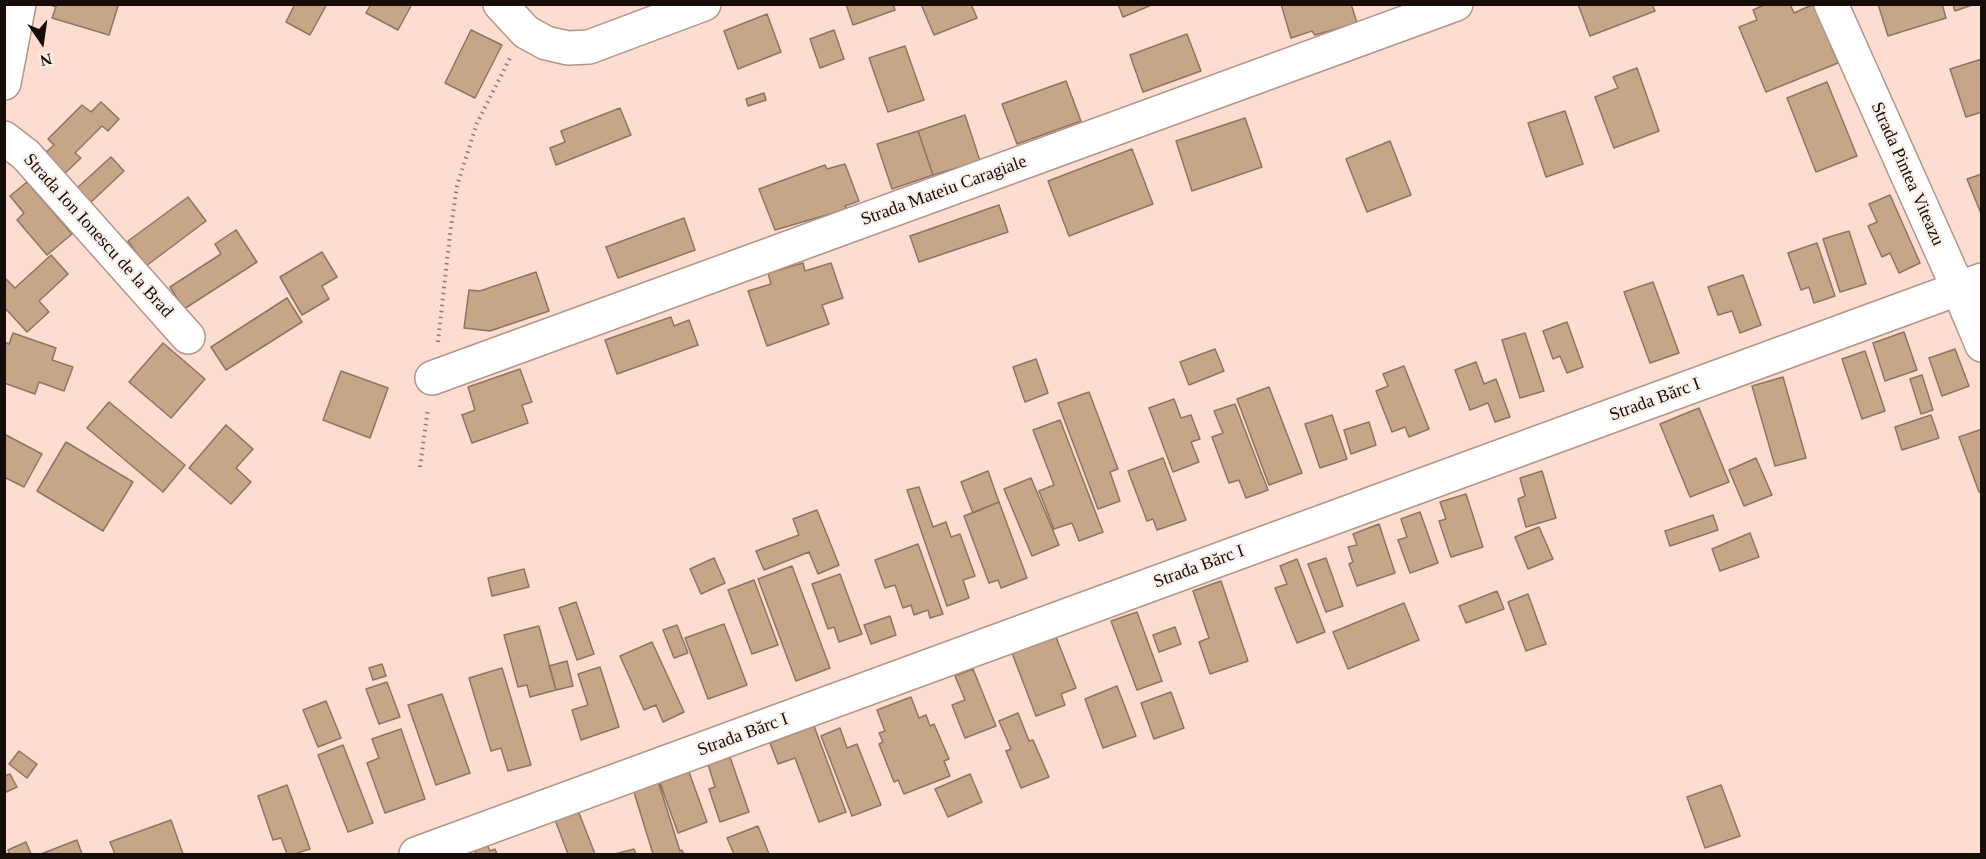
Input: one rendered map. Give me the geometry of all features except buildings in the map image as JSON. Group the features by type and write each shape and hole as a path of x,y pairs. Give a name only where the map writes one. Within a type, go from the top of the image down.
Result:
{"street":[{"path":"4,83 19,4"},
{"path":"500,4 526,32 546,43 568,48 589,47 704,4"},
{"name":"Strada Mateiu Caragiale","path":"432,378 1456,4"},
{"name":"Strada Pintea Viteazu","path":"1831,4 1970,284 1982,345"},
{"name":"Strada Ion Ionescu de la Brad","path":"4,138 26,155 188,338"},
{"name":"Strada Bărc I","path":"416,855 1970,284"}],"path":[{"path":"420,467 457,186 477,123 501,73 526,32"}]}
